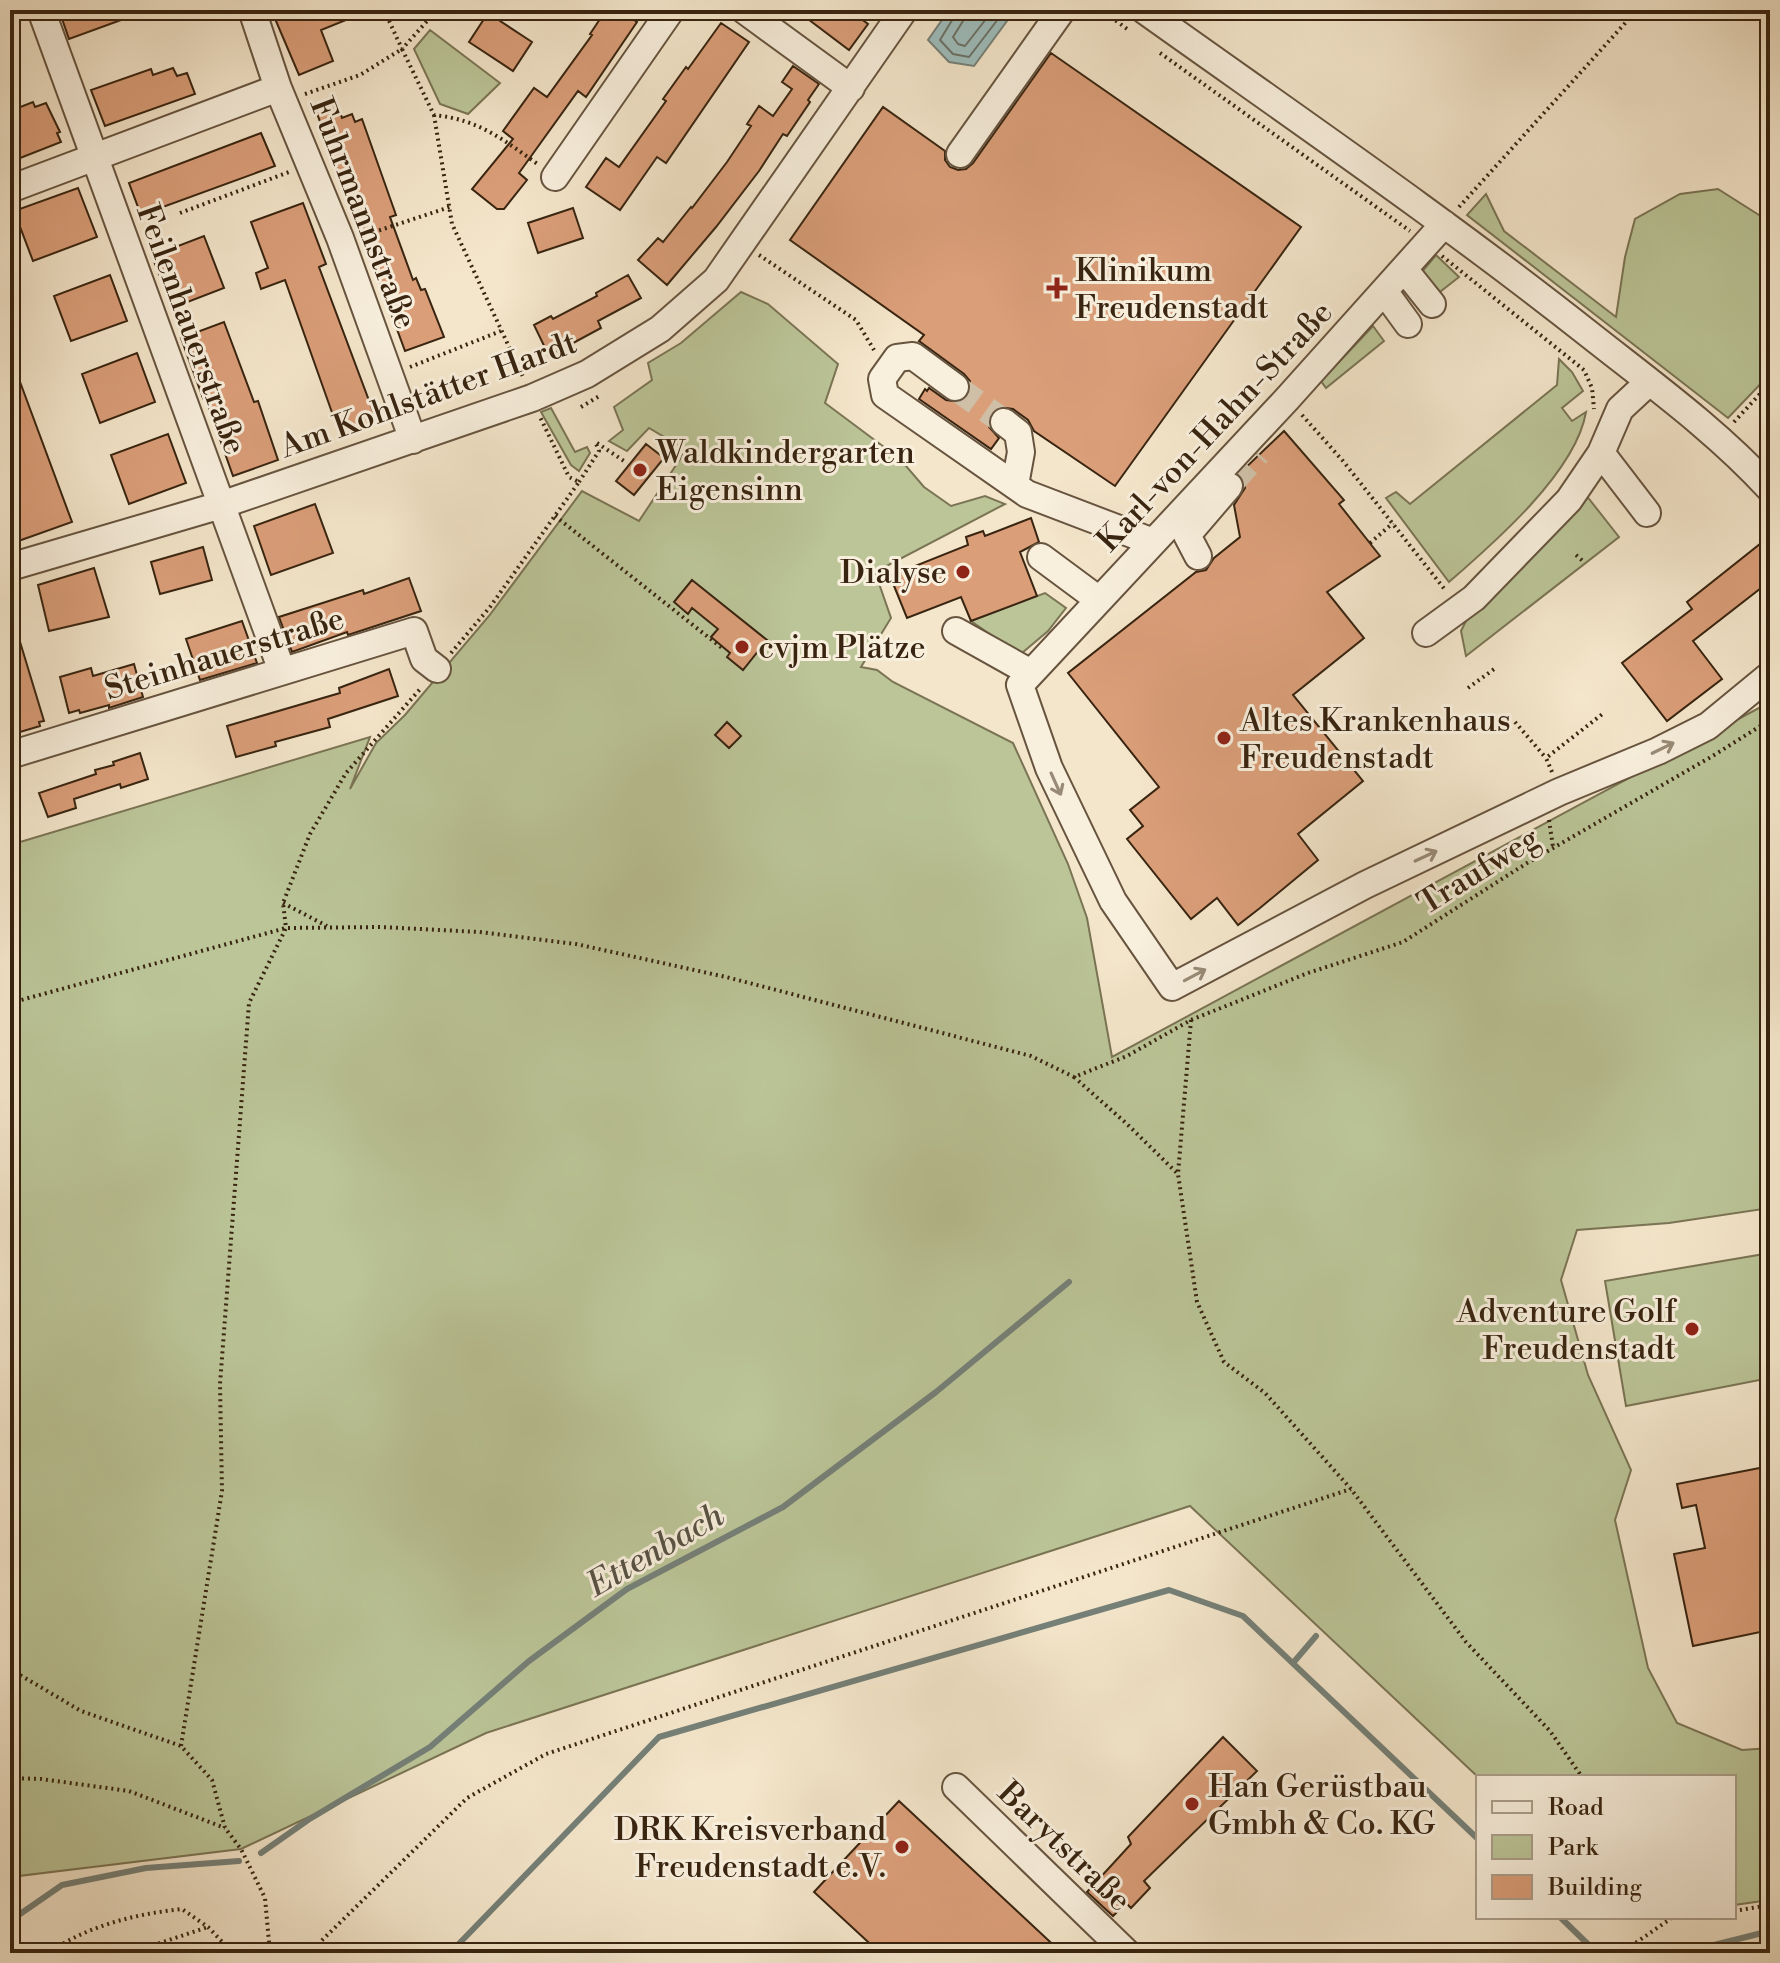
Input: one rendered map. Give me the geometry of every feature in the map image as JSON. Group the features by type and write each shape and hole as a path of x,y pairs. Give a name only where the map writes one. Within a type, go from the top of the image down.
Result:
{"street":[{"name":"Feilenhauerstraße","path":"41,10 282,671"},
{"name":"Fuhrmannstraße","path":"252,10 281,95 342,243 413,440"},
{"path":"555,177 671,10"},
{"path":"744,10 851,88"},
{"name":"Am Kohlstätter Hardt","path":"10,567 221,505 532,398 587,374 660,329 716,280 904,10"},
{"path":"960,154 1062,10"},
{"path":"1144,10 1444,224 1721,440 1770,489"},
{"path":"10,189 281,95"},
{"name":"Karl-von-Hahn-Straße","path":"1031,673 1153,542 1291,404 1444,224"},
{"path":"1404,269 1432,304"},
{"path":"1384,291 1408,324"},
{"path":"955,387 913,356 897,358 882,379 885,395 1027,494 1153,542"},
{"path":"1426,633 1474,598 1569,500 1596,460 1620,409 1649,382"},
{"path":"1258,453 1291,404"},
{"path":"1004,422 1018,433 1020,442 1015,485"},
{"path":"1596,460 1642,517"},
{"path":"1198,556 1187,535 1230,484"},
{"path":"1041,557 1099,600"},
{"name":"Steinhauerstraße","path":"10,755 414,631 424,659 437,669"},
{"path":"956,631 1031,673 1020,685 1068,811 1113,901 1172,987 1365,885 1559,792 1658,751 1708,726 1770,675"},
{"name":"Barytstraße","path":"956,1787 1127,1953"}],"path":[{"path":"384,10 434,115 452,224 569,477 579,482"},
{"path":"281,95 360,75 402,49 437,10"},
{"path":"1444,224 1637,10"},
{"path":"434,115 460,118 491,131 555,177"},
{"path":"180,213 310,164"},
{"path":"342,243 450,207"},
{"path":"742,243 856,320 872,345 882,379"},
{"path":"390,374 501,331"},
{"path":"1721,440 1742,410 1770,383"},
{"path":"1291,404 1343,461 1447,592"},
{"path":"181,1746 222,1491 220,1384 249,1003 286,928 283,903 310,834 346,773 490,607 599,451 595,441 627,463"},
{"path":"555,516 722,648"},
{"path":"1370,543 1393,523"},
{"path":"1576,555 1584,562"},
{"path":"1468,688 1497,667"},
{"path":"1546,758 1605,712"},
{"name":"Traufweg","path":"1074,1077 1127,1056 1191,1020 1308,973 1403,942 1527,863 1770,720"},
{"path":"1515,722 1546,758 1559,792"},
{"path":"283,903 329,927"},
{"path":"10,1003 286,928 479,932 576,944 726,977 1031,1056 1074,1077 1178,1174"},
{"path":"1191,1020 1178,1174 1197,1302 1224,1362 1265,1393 1351,1489 1466,1642 1550,1731 1581,1775"},
{"path":"309,1953 467,1798 546,1754 1351,1489"},
{"path":"10,1669 81,1711 181,1746 212,1780 225,1828 241,1849 265,1898 270,1953"},
{"path":"10,1778 129,1791 225,1828"},
{"path":"1736,1911 1770,1905"},
{"path":"48,1953 72,1936 146,1913 182,1909 208,1927 233,1953"},
{"path":"1621,1953 1670,1919"},
{"path":"130,1953 208,1927"}],"green space":[{"path":"430,30 500,83 468,114 440,104 414,49"},
{"path":"1718,189 1770,222 1770,374 1728,418 1467,215 1486,194 1504,231 1616,317 1625,257 1635,219 1680,194"},
{"path":"1436,255 1459,277 1436,295 1420,274"},
{"path":"741,292 768,304 838,364 825,403 900,459 924,487 951,506 985,496 1005,504 875,572 891,618 861,667 877,670 893,682 1013,743 1068,864 1087,918 1112,1057 1770,702 1770,1208 1669,1223 1577,1230 1561,1280 1588,1375 1631,1470 1615,1520 1648,1668 1677,1723 1742,1750 1770,1748 1770,1900 1736,1905 1736,1775 1476,1775 1190,1506 486,1733 241,1849 10,1877 10,845 370,737 350,789 376,743 405,715 489,616 582,491 639,521 686,450 649,428 627,451 609,441 623,430 614,407 652,380 648,363 681,343"},
{"path":"1373,326 1384,341 1326,388 1321,381"},
{"path":"1559,359 1572,372 1583,391 1562,408 1572,421 1586,412 1579,435 1567,458 1531,505 1449,582 1386,498 1396,492 1410,504 1557,385"},
{"path":"551,408 575,452 587,447 590,453 579,471 571,465 541,412"},
{"path":"1586,495 1619,537 1466,656 1461,631 1466,621"},
{"path":"1045,593 1066,608 1048,631 1022,653 971,621"},
{"name":"Adventure Golf Freudenstadt","path":"1770,1253 1770,1378 1626,1406 1605,1281"}],"water":[{"path":"949,10 1015,10 974,66 949,62 928,40"}],"building":[{"path":"59,10 143,10 143,12 69,39"},
{"path":"283,10 368,11 321,30 333,61 299,75 273,14"},
{"path":"606,10 620,10 637,22 586,97 578,91 519,173 527,180 504,209 497,209 472,189 513,139 503,131 534,88 547,97 592,35"},
{"path":"796,10 849,10 868,24 849,50"},
{"path":"488,13 532,42 513,71 469,42"},
{"path":"721,23 749,42 666,163 657,157 620,210 586,187 606,158 619,167 666,101 663,99"},
{"name":"Klinikum Freudenstadt","path":"1051,53 1301,227 1115,486 1034,431 1028,420 1013,409 999,407 991,413 989,427 999,438 991,449 919,399 929,388 946,400 961,402 968,396 970,381 919,341 924,335 790,240 883,107 945,151 945,160 950,167 966,169"},
{"path":"793,66 819,84 808,100 810,102 716,227 667,285 638,260 658,238 663,242 692,208 751,126 747,124 759,106 773,116 792,89 782,82"},
{"path":"173,68 177,76 187,73 195,94 105,126 91,90 151,69 153,75"},
{"path":"336,100 342,118 352,114 355,122 362,119 396,215 390,217 413,280 416,278 421,290 425,289 444,337 405,351 365,242 369,241 356,207 352,208 315,108"},
{"path":"33,102 35,107 46,103 60,132 57,133 61,142 10,162 10,111"},
{"path":"261,133 275,166 141,215 129,183"},
{"path":"78,188 97,237 33,261 14,211"},
{"path":"303,203 326,264 319,267 377,422 340,435 285,280 261,289 256,273 268,268 251,222"},
{"path":"573,208 583,238 538,253 528,223"},
{"path":"204,236 224,288 172,308 152,256"},
{"path":"110,275 127,321 71,341 54,296"},
{"path":"628,275 641,298 598,321 601,328 549,356 534,325 551,316 553,319 597,296 596,293"},
{"path":"224,322 254,402 258,401 278,460 233,476 181,338"},
{"path":"137,353 155,402 100,423 82,374"},
{"path":"13,363 72,522 10,544 10,364"},
{"name":"Altes Krankenhaus Freudenstadt","path":"1284,431 1344,500 1339,504 1380,556 1327,592 1364,638 1293,695 1363,781 1298,834 1318,860 1260,908 1238,925 1217,898 1191,919 1127,839 1143,826 1130,810 1159,787 1068,673 1196,572 1206,570 1214,558 1240,537 1234,505 1245,488 1239,474"},
{"path":"168,434 186,483 129,504 111,455"},
{"name":"Waldkindergarten Eigensinn","path":"646,444 664,458 634,495 616,481"},
{"path":"315,504 333,553 271,575 254,526"},
{"name":"Dialyse","path":"1031,518 1039,542 1020,552 1037,596 971,621 961,597 907,618 890,576 968,545 966,537 983,531 985,536"},
{"path":"1760,544 1770,557 1770,581 1693,641 1722,679 1667,721 1622,663 1692,609 1687,602"},
{"path":"203,547 212,580 160,594 151,562"},
{"path":"94,568 109,617 49,631 38,585"},
{"path":"409,578 421,611 348,635 347,632 292,652 279,617"},
{"path":"692,580 767,640 743,670 727,657 730,653 711,637 718,629 692,608 688,614 674,602"},
{"path":"242,621 257,663 200,680 186,639"},
{"path":"10,622 14,622 44,721 39,722 40,726 10,735"},
{"path":"134,664 143,697 109,708 109,705 69,713 60,677 91,668 93,676"},
{"path":"389,669 398,696 328,719 330,727 275,742 276,746 236,757 227,726 340,693 339,688"},
{"path":"727,722 741,736 729,748 715,735"},
{"path":"140,753 148,779 121,788 120,784 74,799 76,808 48,817 39,793 96,774 95,770"},
{"path":"1770,1466 1770,1630 1693,1646 1674,1554 1705,1548 1696,1505 1682,1508 1677,1484"},
{"name":"Han Gerüstbau Gmbh & Co. KG","path":"1223,1737 1257,1771 1144,1881 1150,1888 1131,1908 1126,1903 1113,1916 1087,1892 1131,1844 1128,1837"},
{"name":"DRK Kreisverband Freudenstadt e.V.","path":"899,1801 1062,1953 880,1953 814,1892"}],"waterway":[{"name":"Ettenbach","path":"261,1853 308,1820 430,1747 529,1661 627,1589 783,1507 936,1392 1069,1282"},
{"path":"450,1953 659,1737 1169,1590 1243,1616 1476,1837"},
{"path":"1293,1663 1316,1636"},
{"name":"Ettenbach","path":"10,1921 62,1885 146,1868 239,1861"},
{"path":"1562,1919 1597,1953"},
{"path":"1682,1953 1770,1931"}],"tunnel":[{"path":"955,387 1004,422"},
{"path":"1230,484 1258,453"}],"place":[{"name":"Klinikum Freudenstadt","path":"1057,288"},
{"name":"Waldkindergarten Eigensinn","path":"640,470"},
{"name":"Dialyse","path":"963,572"},
{"name":"cvjm Plätze","path":"742,647"},
{"name":"Altes Krankenhaus Freudenstadt","path":"1224,738"},
{"name":"Adventure Golf Freudenstadt","path":"1692,1329"},
{"name":"Han Gerüstbau Gmbh & Co. KG","path":"1192,1804"},
{"name":"DRK Kreisverband Freudenstadt e.V.","path":"902,1847"}]}
